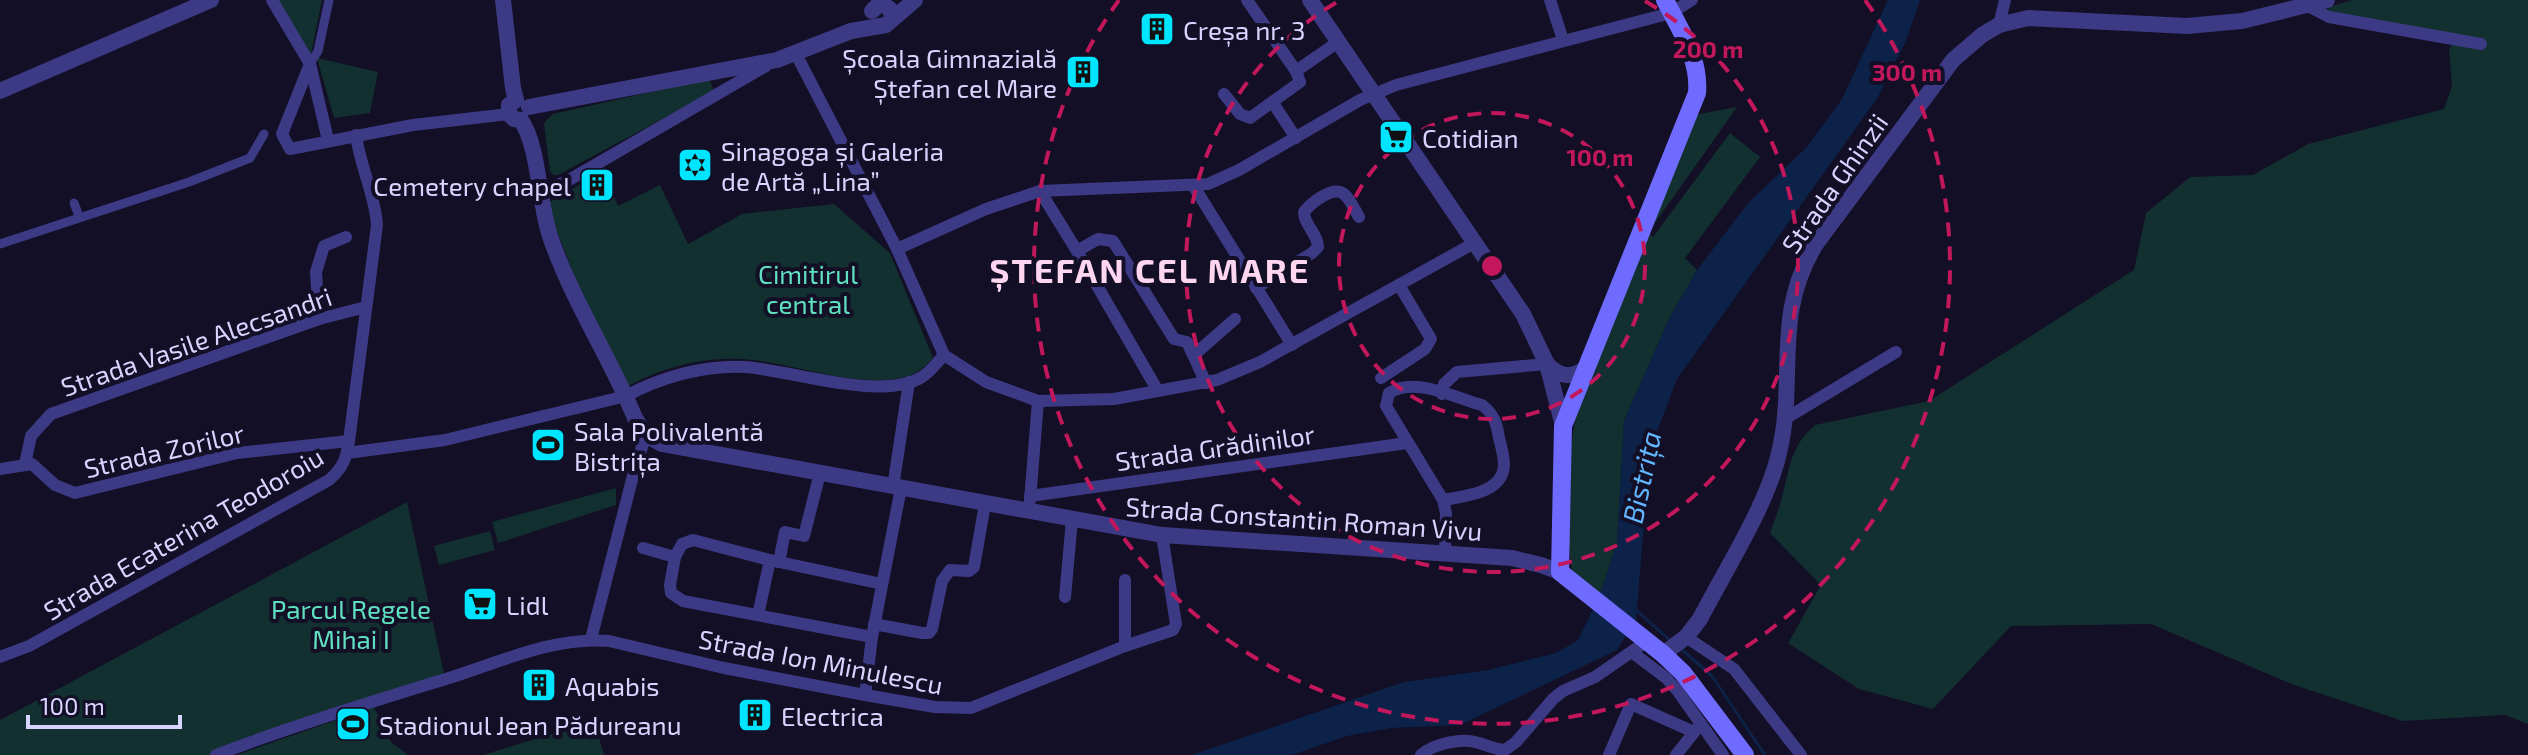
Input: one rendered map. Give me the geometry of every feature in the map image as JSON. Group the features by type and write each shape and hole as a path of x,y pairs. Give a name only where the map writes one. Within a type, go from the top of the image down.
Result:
{"main road":[{"path":"1668,6 1692,51 1699,77 1697,93 1563,426 1560,572 1637,641 1675,645 1683,673 1745,755"}],"street":[{"path":"0,91 211,0"},
{"path":"272,0 310,64 328,140"},
{"path":"329,0 318,51 282,134 290,149 356,135 519,110 777,60 851,31 882,9 915,0"},
{"path":"216,755 363,704 542,649 591,639 646,435 575,299 551,239 539,193 531,139 513,88 503,0"},
{"path":"1224,94 1246,118 1254,116 1299,85 1296,71 1247,0"},
{"path":"1310,0 1523,314 1547,364 1563,426"},
{"path":"1550,0 1563,40"},
{"path":"897,249 1006,201 1040,191 1208,184 1396,85 1563,40 1692,0"},
{"path":"1999,25 2005,0"},
{"name":"Strada Ghinzii","path":"1675,645 1700,619 1769,486 1780,451 1788,322 1802,266 1953,60 1999,25 2028,18 2187,26 2242,21 2327,0"},
{"path":"2308,6 2329,17 2481,44"},
{"path":"1296,71 1338,42"},
{"path":"796,54 897,249 944,355 986,382 1038,401 1114,399 1206,383 1260,362 1476,242"},
{"path":"539,193 580,174 777,60"},
{"path":"1273,103 1296,138"},
{"path":"0,244 189,182 250,158 264,134"},
{"name":"Strada Ecaterina Teodoroiu","path":"0,657 29,646 329,480 340,471 348,447 377,225 376,210 359,156 356,135"},
{"path":"1193,185 1292,345"},
{"path":"1040,191 1158,391"},
{"path":"1256,288 1318,247 1317,239 1304,219 1304,212 1310,205 1339,191 1359,217"},
{"path":"74,203 79,216"},
{"path":"319,319 316,272 324,246 346,237"},
{"path":"1077,251 1098,239 1113,241 1174,339 1186,341 1206,383"},
{"path":"1381,378 1425,349 1431,339 1399,285"},
{"name":"Strada Vasile Alecsandri","path":"25,464 31,436 51,414 319,319 366,307"},
{"path":"1194,355 1235,319"},
{"path":"1783,420 1896,352"},
{"path":"865,695 897,488 909,382 922,377 944,355"},
{"path":"1442,394 1444,384 1457,372 1547,364 1561,375 1570,376 1586,368"},
{"name":"Strada Zorilor","path":"25,464 39,468 63,491 75,493 237,453 445,440 626,396 646,385 683,373 726,368 763,369 842,384 909,382"},
{"path":"1443,500 1497,484 1504,464 1496,423 1491,411 1482,405 1414,385 1402,386 1389,393 1386,406 1443,500 1446,513 1445,552"},
{"path":"1029,504 1038,401"},
{"name":"Strada Constantin Roman Vivu","path":"646,435 678,448 985,504 1029,504 1072,520 1162,535 1512,558 1560,572"},
{"name":"Strada Grădinilor","path":"1029,504 1407,443"},
{"path":"0,469 25,464"},
{"path":"758,615 785,532 804,536 820,473"},
{"path":"882,584 693,540 682,544 675,557 670,585 675,597 683,601 758,615 873,630 929,633 943,576 950,570 969,571 974,567 985,504"},
{"path":"1065,597 1072,520"},
{"name":"Strada Ion Minulescu","path":"591,639 865,695 935,707 971,708 1125,646 1170,632 1176,624 1162,535"},
{"path":"643,548 675,557"},
{"path":"1125,580 1125,646"},
{"path":"1421,755 1423,751 1466,740 1505,750 1516,742 1553,699 1595,677 1637,641 1666,678 1698,728 1723,755"},
{"path":"1675,645 1734,669 1801,755"},
{"path":"1609,755 1631,704 1698,728"},
{"path":"1676,755 1698,728"}],"green space":[{"path":"278,0 322,0 311,54"},
{"path":"2353,0 2528,0 2528,724 2505,715 2403,721 2294,685 2151,624 2011,626 1933,709 1859,689 1788,643 1821,585 1770,533 1792,458 1800,441 1815,425 1929,401 2134,270 2146,213 2190,177 2253,175 2308,144 2444,109 2452,86 2449,51 2455,34 2329,13 2328,7"},
{"path":"317,58 378,72 370,113 334,118"},
{"path":"709,79 714,91 558,175 550,171 544,123 553,114"},
{"path":"1737,107 1648,233 1653,237 1730,133 1760,157 1685,258 1697,270 1670,317 1624,421 1617,543 1600,595 1573,574 1570,556 1568,492 1577,411 1694,115"},
{"name":"Cimitirul central","path":"584,182 593,199 611,190 618,206 660,185 688,244 742,214 834,204 890,253 933,358 912,375 890,380 848,378 761,361 713,360 669,369 629,386 582,295 546,204"},
{"path":"616,488 616,505 498,543 492,522"},
{"name":"Parcul Regele Mihai I","path":"407,502 444,674 216,755 0,755 0,720"},
{"path":"490,531 495,550 439,565 434,546"},
{"name":"Stadionul Jean Pădureanu","path":"374,707 391,742 408,755 236,755"},
{"path":"594,721 604,755 483,755"}],"water":[{"name":"Bistrița","path":"1888,0 1920,0 1905,43 1878,97 1677,379 1650,450 1636,620 1617,650 1460,725 1391,728 1347,736 1292,755 1192,755 1404,682 1488,670 1556,653 1578,640 1600,595 1617,543 1624,421 1670,317 1697,270 1749,202 1806,148 1842,99"}],"waterway":[{"path":"1636,610 1672,642"},
{"path":"1681,649 1712,676 1765,755"}],"place":[{"name":"Creșa nr. 3","path":"1157,29"},
{"name":"Școala Gimnazială Ștefan cel Mare","path":"1083,72"},
{"name":"Cotidian","path":"1396,137"},
{"name":"Sinagoga și Galeria de Artă „Lina”","path":"695,165"},
{"name":"Cemetery chapel","path":"597,185"},
{"name":"Sala Polivalentă Bistrița","path":"548,445"},
{"name":"Lidl","path":"480,604"},
{"name":"Aquabis","path":"539,685"},
{"name":"Electrica","path":"755,715"},
{"name":"Stadionul Jean Pădureanu","path":"353,724"}],"district":[{"name":"ȘTEFAN CEL MARE","path":"1150,269"}]}
